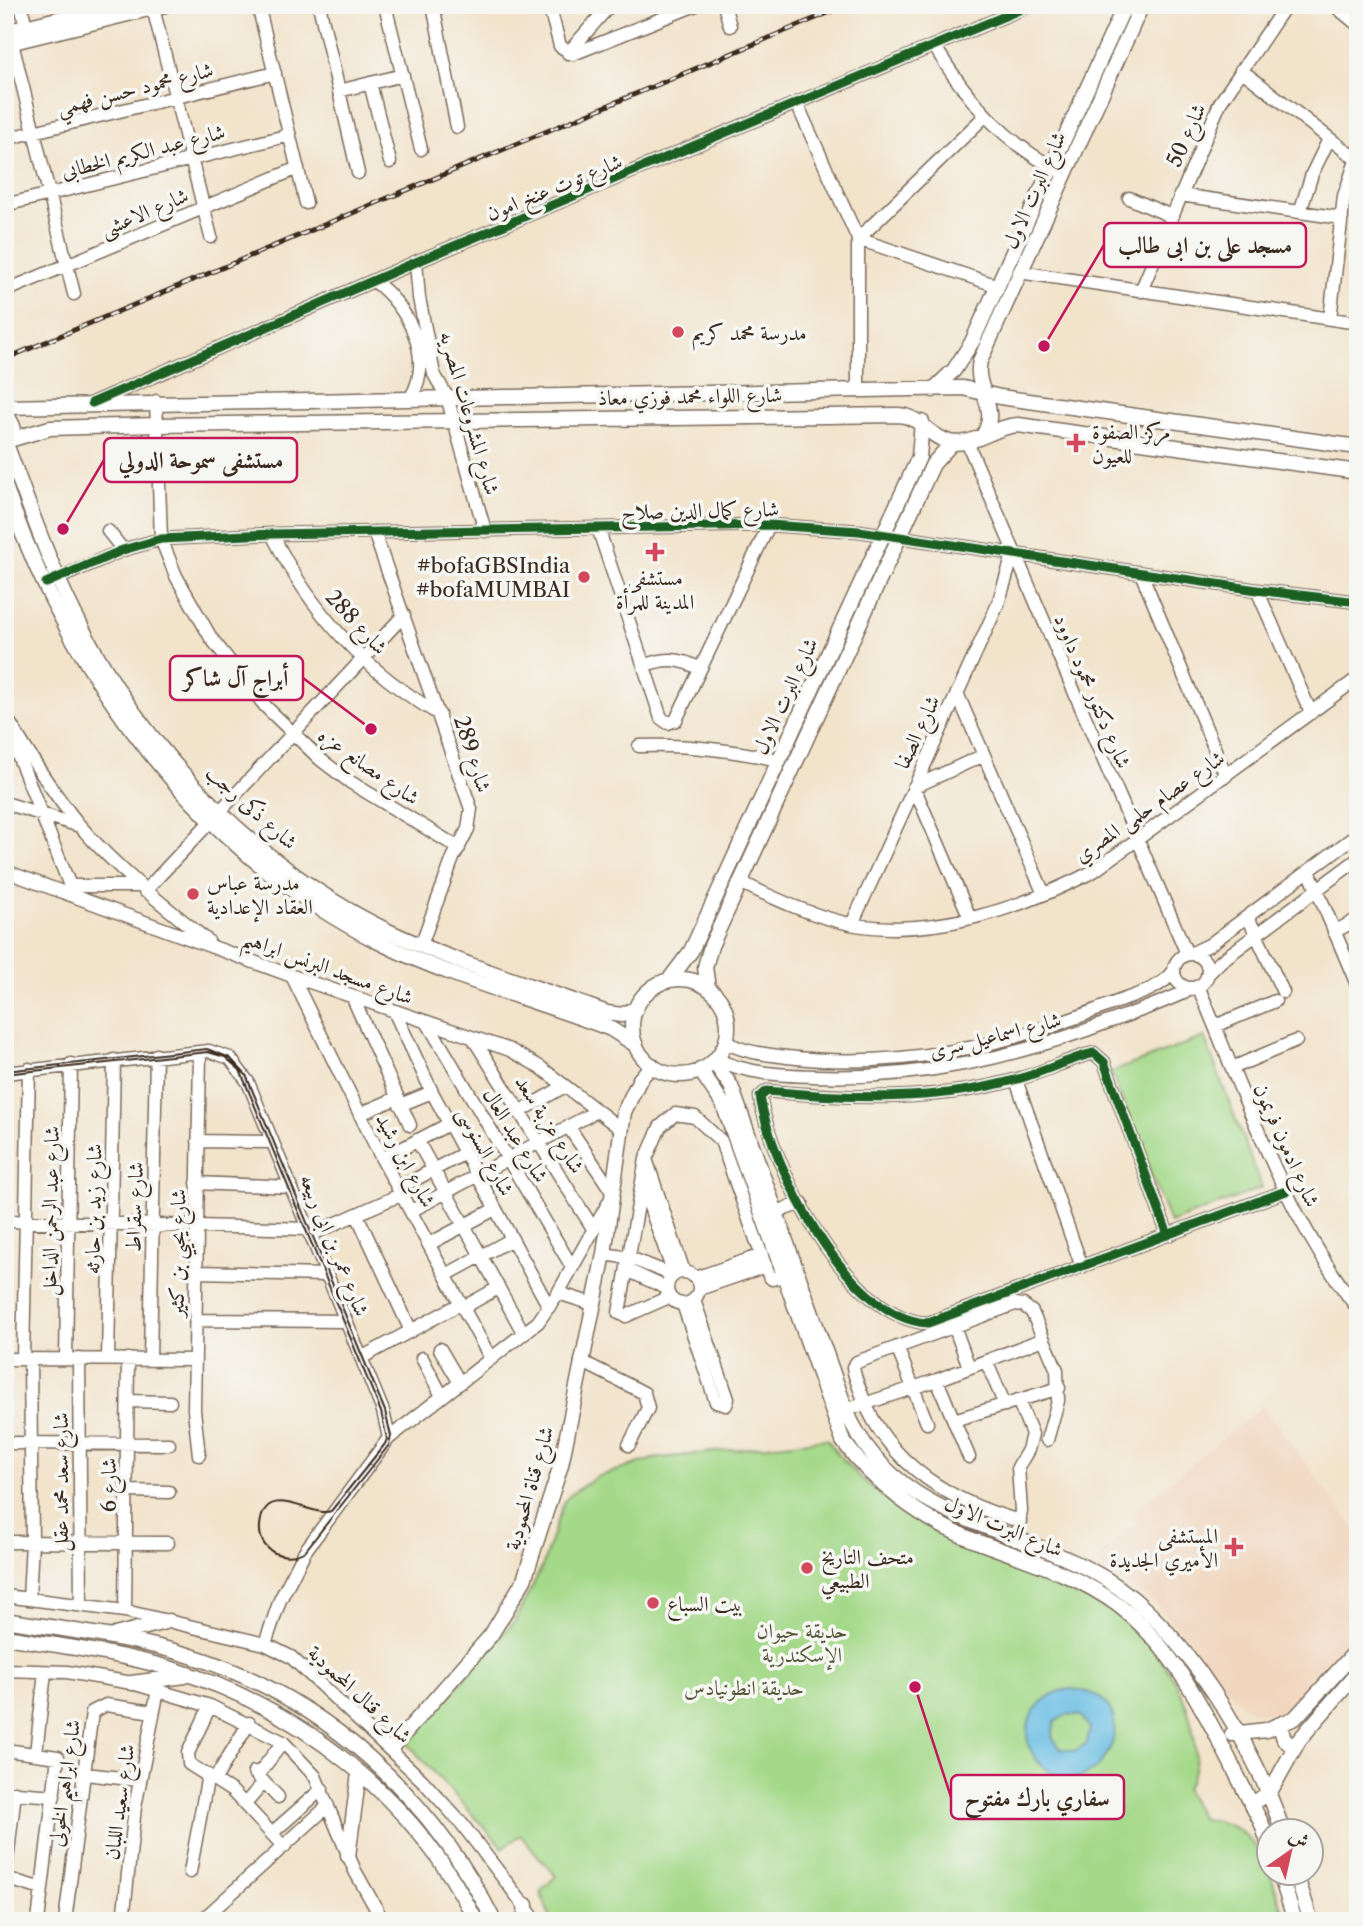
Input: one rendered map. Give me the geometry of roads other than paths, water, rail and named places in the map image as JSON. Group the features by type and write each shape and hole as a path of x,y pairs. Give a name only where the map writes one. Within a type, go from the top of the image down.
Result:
{"main road":[{"path":"7,40 26,27 114,5"},
{"name":"شارع البرت الاول","path":"933,390 966,354 998,286 1034,224 1125,5"},
{"name":"شارع البرت الاول","path":"1058,170 1142,5"},
{"path":"7,40 159,7"},
{"name":"شارع البرت الاول","path":"984,433 990,409 978,374 980,361 1019,272 1034,224"},
{"name":"شارع اللواء محمد فوزي معاذ","path":"5,409 156,401 962,388 984,394 1358,447"},
{"path":"1030,426 1023,415 1024,409 1033,400"},
{"name":"شارع ذكى رجب","path":"5,409 13,426 7,443 72,638 155,759 291,888 382,944 611,1030 636,1045"},
{"name":"شارع اللواء محمد فوزي معاذ","path":"7,443 50,429 157,425 898,415 922,422 930,432 960,442"},
{"name":"شارع البرت الاول","path":"669,980 691,951 887,528 919,457 922,422"},
{"path":"960,442 1009,425 1030,426 1358,472"},
{"name":"شارع البرت الاول","path":"708,988 707,956 775,806 933,464 960,442"},
{"name":"شارع ذكى رجب","path":"5,486 52,581"},
{"path":"887,528 898,521 902,532"},
{"path":"876,550 882,556 891,556"},
{"path":"761,799 775,806"},
{"name":"شارع ذكى رجب","path":"214,814 326,895 388,930 421,945 607,1013 622,1015 636,1008"},
{"path":"669,980 690,980 708,988 724,1007 727,1018 726,1042 715,1060 701,1070 676,1074 652,1065 636,1045 632,1027 636,1008 644,995 669,980"},
{"name":"شارع البرت الاول","path":"715,1060 731,1086 846,1410 867,1448 903,1481 950,1513 1084,1567 1147,1611 1180,1647 1237,1733 1270,1792 1278,1818"},
{"path":"612,1195 621,1129 631,1095 652,1065"},
{"name":"شارع البرت الاول","path":"701,1070 723,1104 836,1426 854,1456 902,1498 941,1525 1079,1580 1119,1606 1154,1638 1169,1658 1216,1737 1257,1818"},
{"name":"شارع قناة المحمودية","path":"391,1749 491,1635 515,1599 557,1480 604,1254 612,1195"},
{"path":"5,1620 111,1637 190,1656 236,1673 302,1708 380,1767 431,1821 460,1861 494,1921"},
{"path":"111,1637 169,1621"},
{"path":"5,1637 123,1657 190,1675 274,1713 314,1738 359,1773 419,1833 448,1873 476,1921"},
{"path":"1216,1737 1280,1726 1301,1713 1358,1649"},
{"path":"1251,1805 1270,1792 1294,1748 1358,1672"},
{"path":"132,1683 190,1675"},
{"path":"1280,1726 1284,1739 1294,1748"},
{"path":"348,1856 359,1773"},
{"path":"1284,1888 1295,1921"},
{"path":"1300,1888 1311,1921"},
{"path":"524,1921 526,1905"}],"street":[{"path":"21,5 26,27"},
{"path":"258,5 306,203"},
{"path":"319,5 358,173"},
{"path":"386,5 421,149"},
{"path":"433,5 457,127"},
{"path":"549,5 560,46 566,52 579,53 696,5"},
{"path":"566,52 610,5"},
{"path":"724,5 730,26"},
{"name":"شارع توت عنخ امون","path":"92,403 416,262 1031,5"},
{"name":"شارع 50","path":"1141,291 1220,103 1286,5"},
{"path":"159,7 176,97 211,237"},
{"path":"1343,8 1358,25"},
{"path":"7,40 34,132 74,294"},
{"path":"935,47 959,86 984,117 1013,142 1058,170"},
{"path":"1241,70 1329,139 1357,157 1349,179 1342,218 1331,319"},
{"name":"شارع محمود حسن فهمي","path":"5,139 275,73"},
{"path":"339,90 403,75"},
{"path":"370,83 390,162"},
{"path":"797,104 858,239 858,391"},
{"path":"858,239 984,117"},
{"name":"شارع عبد الكريم الخطابى","path":"5,205 290,135"},
{"path":"1300,212 1312,174 1329,139"},
{"name":"شارع الاعشى","path":"5,291 298,168"},
{"path":"1180,195 1342,218"},
{"path":"1129,198 1171,216"},
{"path":"858,239 998,286"},
{"name":"شارع المشروعات المصريه","path":"416,262 419,298 431,360 437,382 447,397 485,531"},
{"path":"1019,272 1358,323"},
{"name":"شارع المشروعات المصريه","path":"374,281 392,295 407,314 421,371 411,397"},
{"name":"شارع مصانع عزه","path":"156,401 161,539 182,588 211,638 292,736 350,782 459,848"},
{"name":"شارع دكتور محمود داوود","path":"960,442 1013,555 1189,954"},
{"path":"598,528 661,718 668,723 676,720 769,525"},
{"name":"شارع كمال الدين صلاح","path":"52,581 123,550 161,539 272,534 769,525 887,528"},
{"path":"108,531 123,550"},
{"name":"شارع 289","path":"374,532 471,809 468,829 421,945"},
{"path":"902,532 1013,555 1358,602"},
{"name":"شارع 288","path":"272,534 303,591 330,625 363,659 402,691 439,714"},
{"name":"شارع الصفا","path":"852,924 1004,590 1013,555"},
{"path":"1141,573 1226,776"},
{"path":"1257,590 1311,713"},
{"path":"5,723 72,891 142,888 292,736 404,615"},
{"path":"644,666 667,659 678,660 700,669"},
{"name":"شارع عصام حلمى المصري","path":"740,882 794,906 852,924 911,926 970,918 1044,894 1094,871 1358,678"},
{"path":"957,693 1044,894"},
{"path":"5,715 34,763 80,826 142,888 216,948"},
{"path":"639,746 711,748 779,760"},
{"path":"970,918 914,787 984,755"},
{"path":"5,803 80,826"},
{"path":"1357,862 1256,935 1195,987 1179,982 1174,971 1178,959 1205,948 1358,834"},
{"name":"شارع مسجد البرنس ابراهيم","path":"5,871 72,891 216,948 525,1058 621,1129"},
{"path":"1309,871 1334,932 1354,967 1358,987"},
{"path":"1215,1026 1279,996 1248,917"},
{"path":"1334,932 1358,919"},
{"path":"1189,954 1205,961 1207,975"},
{"name":"شارع اسماعيل سرى","path":"726,1042 749,1052 847,1061 934,1056 975,1049 1079,1017 1158,985 1174,971"},
{"name":"شارع ابن رشيد","path":"292,976 382,1159 491,1359"},
{"name":"شارع اسماعيل سرى","path":"715,1060 755,1072 846,1077 935,1071 979,1063 1084,1031 1195,987"},
{"name":"شارع ادمون فريمون","path":"1195,987 1215,1026 1286,1191 1320,1256 1358,1309"},
{"path":"352,996 410,1125"},
{"path":"1125,998 1132,1013"},
{"name":"شارع السنوسى","path":"394,1011 432,1093 549,1307"},
{"path":"1079,1017 1084,1031"},
{"name":"شارع عبد العال","path":"427,1022 572,1267"},
{"name":"شارع عزبة سعد","path":"473,1038 594,1230"},
{"path":"1232,1068 1296,1041"},
{"path":"975,1049 979,1063"},
{"name":"شارع عمر بن ابى ربيعه","path":"5,1073 200,1052 225,1055 241,1069 383,1411 389,1438"},
{"name":"شارع يحيي بن كثير","path":"199,1455 195,1320 200,1052"},
{"name":"شارع سقراط","path":"150,1360 156,1055"},
{"path":"1168,1235 1101,1056 1087,1055 1016,1080 871,1098 762,1093 761,1102 769,1125 817,1236 838,1266 863,1292 893,1313 916,1322 928,1323 1082,1267 1168,1235 1286,1191"},
{"name":"شارع زيد بن حارثه","path":"108,1359 114,1060"},
{"name":"شارع عبد الرحمن الداخل","path":"71,1064 69,1223 73,1359"},
{"path":"29,1069 27,1359 33,1443 29,1599"},
{"path":"1016,1080 1082,1267"},
{"path":"519,1112 565,1086"},
{"path":"360,1114 432,1093"},
{"path":"411,1211 597,1111"},
{"path":"764,1261 686,1284 622,1316 618,1310 646,1159 660,1127 675,1114 685,1114 705,1124 726,1151 772,1279 784,1276"},
{"path":"382,1159 449,1124"},
{"path":"265,1644 280,1600 305,1551 389,1438 524,1334 558,1293 612,1195 568,1126"},
{"path":"417,1140 524,1334"},
{"path":"198,1141 272,1142"},
{"path":"5,1221 309,1232 357,1215 464,1153"},
{"path":"646,1159 658,1213"},
{"path":"641,1182 658,1213 686,1284 705,1351"},
{"path":"198,1183 290,1187"},
{"path":"776,1212 802,1203"},
{"path":"429,1244 495,1209"},
{"path":"357,1215 411,1331"},
{"path":"446,1275 512,1239"},
{"path":"604,1254 686,1284"},
{"path":"628,1264 668,1293"},
{"path":"196,1272 327,1275"},
{"path":"668,1293 686,1284"},
{"path":"361,1358 498,1288"},
{"path":"558,1293 593,1304"},
{"path":"1020,1521 960,1499 917,1470 882,1437 866,1404 853,1370 854,1364 1019,1304 1032,1312 1057,1370 1057,1412 1047,1440"},
{"path":"195,1320 346,1321"},
{"path":"954,1326 969,1367"},
{"path":"846,1410 937,1380 1043,1339"},
{"path":"897,1347 927,1423"},
{"path":"440,1349 460,1383"},
{"path":"422,1358 442,1396"},
{"path":"5,1359 195,1360"},
{"name":"شارع سعد محمد عقل","path":"73,1359 79,1443 81,1605"},
{"name":"شارع 6","path":"125,1611 128,1359"},
{"path":"986,1361 1005,1405"},
{"path":"581,1362 644,1393 648,1408 629,1445"},
{"path":"937,1380 969,1457"},
{"path":"954,1420 1059,1388"},
{"path":"1016,1540 1020,1521 1017,1474 1032,1434 1018,1400"},
{"path":"128,1401 170,1402"},
{"path":"5,1443 169,1444"},
{"path":"127,1491 169,1492"},
{"path":"5,1542 168,1543"},
{"name":"شارع قنال المحمودية","path":"5,1596 125,1611 169,1621 265,1644 303,1665 391,1749 462,1824 536,1921"},
{"path":"5,1671 89,1675 132,1683 210,1706 283,1742 305,1763 322,1790 348,1856 383,1921"},
{"path":"36,1753 45,1672"},
{"name":"شارع سعيد اللبان","path":"123,1921 139,1780 158,1690"},
{"name":"شارع ابراهيم الخولى","path":"65,1921 90,1717 96,1708 106,1705 153,1712"},
{"path":"210,1706 187,1760 246,1803 284,1847"},
{"path":"190,1872 212,1777 249,1723"},
{"path":"246,1803 258,1776 283,1742"},
{"path":"5,1750 57,1755 38,1921"},
{"path":"85,1773 139,1780"},
{"path":"258,1776 278,1797"},
{"path":"272,1833 322,1790"},
{"path":"42,1889 5,1878 10,1792 54,1796"},
{"path":"201,1921 328,1806"}],"water":[{"path":"1070,1689 1097,1697 1112,1712 1114,1732 1108,1752 1095,1768 1078,1778 1057,1776 1037,1760 1027,1737 1028,1726 1038,1706 1058,1692","holes":["1067,1714 1081,1716 1090,1728 1087,1743 1075,1751 1061,1749 1052,1737 1055,1722"]}],"tram line":[{"path":"5,1071 207,1049 230,1058 246,1075 385,1411 391,1436 389,1445 305,1551 289,1556 274,1553 268,1548 261,1535 263,1512 270,1505 279,1502 323,1512 331,1511 387,1439 381,1412 240,1070 225,1057 208,1052 5,1074"}],"railway":[{"path":"5,359 847,5"}],"place":[{"name":"مدرسة محمد كريم","path":"678,332"},
{"name":"مسجد على بن ابى طالب","path":"1044,346"},
{"name":"مركز الصفوة للعيون","path":"1076,443"},
{"name":"مستشفى سموحة الدولي","path":"63,529"},
{"name":"مستشفى المدينة للمرأة","path":"655,552"},
{"name":"#bofaGBSIndia #bofaMUMBAI","path":"584,577"},
{"name":"أبراج آل شاكر","path":"371,729"},
{"name":"مدرسة عباس العقاد الإعدادية","path":"193,894"},
{"name":"المستشفى الأميري الجديدة","path":"1234,1547"},
{"name":"متحف التاريخ الطبيعي","path":"807,1568"},
{"name":"بيت السباع","path":"653,1603"},
{"name":"سفاري بارك مفتوح","path":"915,1687"}],"park label":[{"name":"حديقة حيوان الإسكندرية","path":"802,1642"},
{"name":"حديقة انطونيادس","path":"744,1687"}]}
